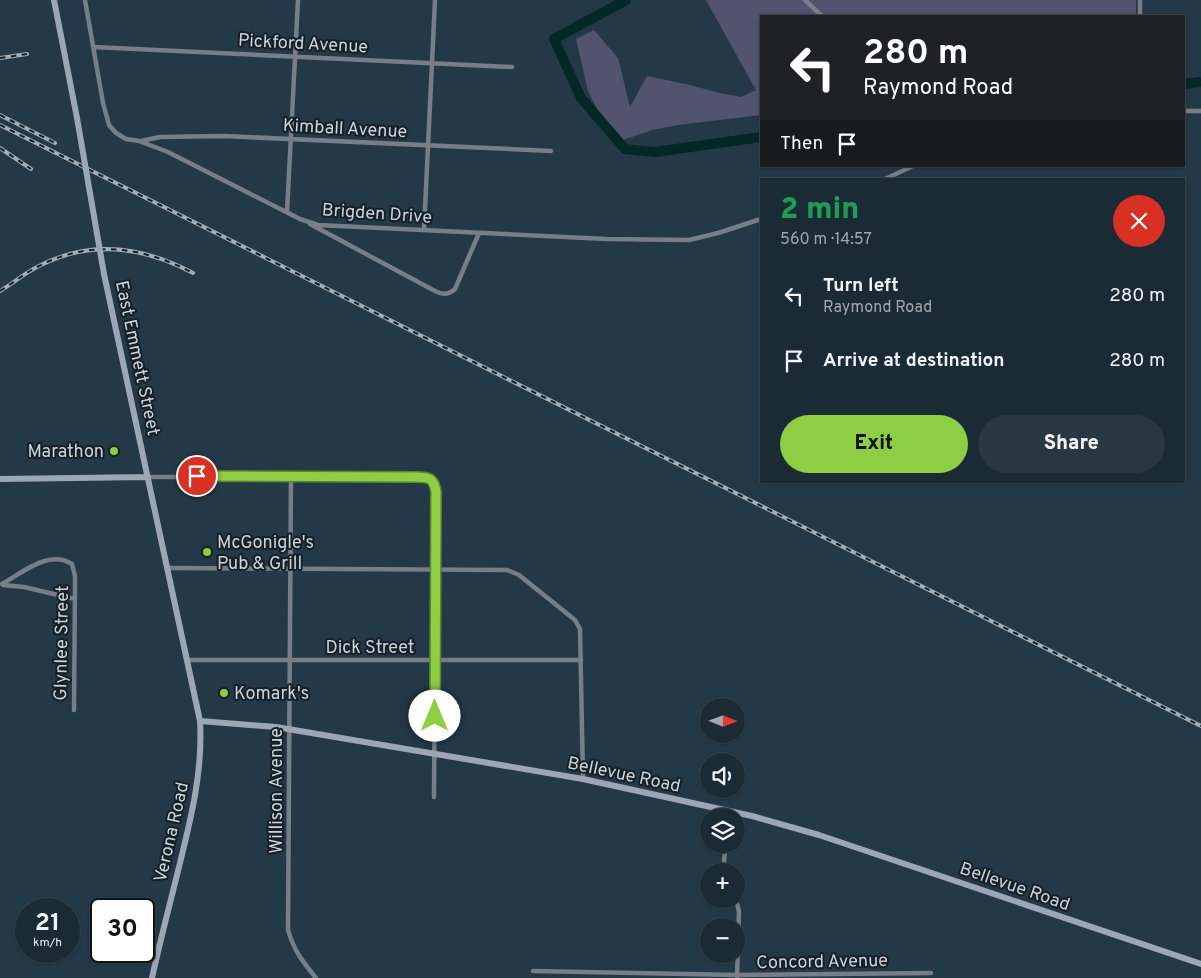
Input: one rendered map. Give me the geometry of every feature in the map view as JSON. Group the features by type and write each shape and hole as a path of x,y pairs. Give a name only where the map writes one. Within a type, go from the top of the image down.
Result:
{"street":[{"name":"East Emmett Street","path":"54,0 104,274 200,721"},
{"name":"Brigden Drive","path":"85,0 103,103 109,125 116,133 126,139 139,141 168,152 287,212 318,225 606,239 689,240 760,220"},
{"path":"287,212 298,0"},
{"path":"424,230 435,0"},
{"path":"805,0 821,15"},
{"path":"1140,0 1140,15"},
{"name":"Pickford Avenue","path":"93,46 432,62 512,68"},
{"path":"1185,111 1201,111"},
{"name":"Kimball Avenue","path":"139,141 160,137 224,136 551,152"},
{"path":"887,178 911,167"},
{"path":"300,218 435,292 444,294 449,294 455,289 479,232"},
{"path":"0,478 291,476 430,478 434,481 436,492 434,797"},
{"name":"Willison Avenue","path":"291,476 292,569 288,930 298,956 316,978"},
{"name":"Glynlee Street","path":"1,584 36,564 48,560 61,559 72,564 74,569 75,599 74,710"},
{"path":"167,568 507,570 519,575 575,620 580,629 583,779"},
{"path":"1,584 24,587 75,599"},
{"name":"Dick Street","path":"188,660 581,660"},
{"name":"Bellevue Road","path":"200,721 253,724 434,753 583,779 704,808"},
{"name":"Verona Road","path":"152,978 193,812 200,770 202,741 200,721"},
{"name":"Bellevue Road","path":"745,815 819,835 1201,964"},
{"path":"737,908 737,977"},
{"name":"Concord Avenue","path":"533,971 737,977 931,973"}],"shaded area":[{"path":"706,0 1136,0 1136,15 760,15 760,115 678,125 652,130 623,140 603,121 588,91 576,39 594,30 618,58 630,107 647,76 741,97 756,90"}],"waterway":[{"path":"626,0 554,39 581,98 625,149 655,152 760,137"},
{"path":"1185,84 1201,82"}],"railway":[{"path":"0,58 27,54"},
{"path":"0,115 55,143"},
{"path":"0,125 1201,726"},
{"path":"0,148 31,169"},
{"path":"0,291 34,269 59,257 98,249 136,252 156,257 193,273"}],"place":[{"name":"Marathon","path":"114,451"},
{"name":"McGonigle's Pub & Grill","path":"207,552"},
{"name":"Komark's","path":"224,693"}],"route":[{"path":"197,476 416,477 430,478 434,481 436,492 435,716"}]}
